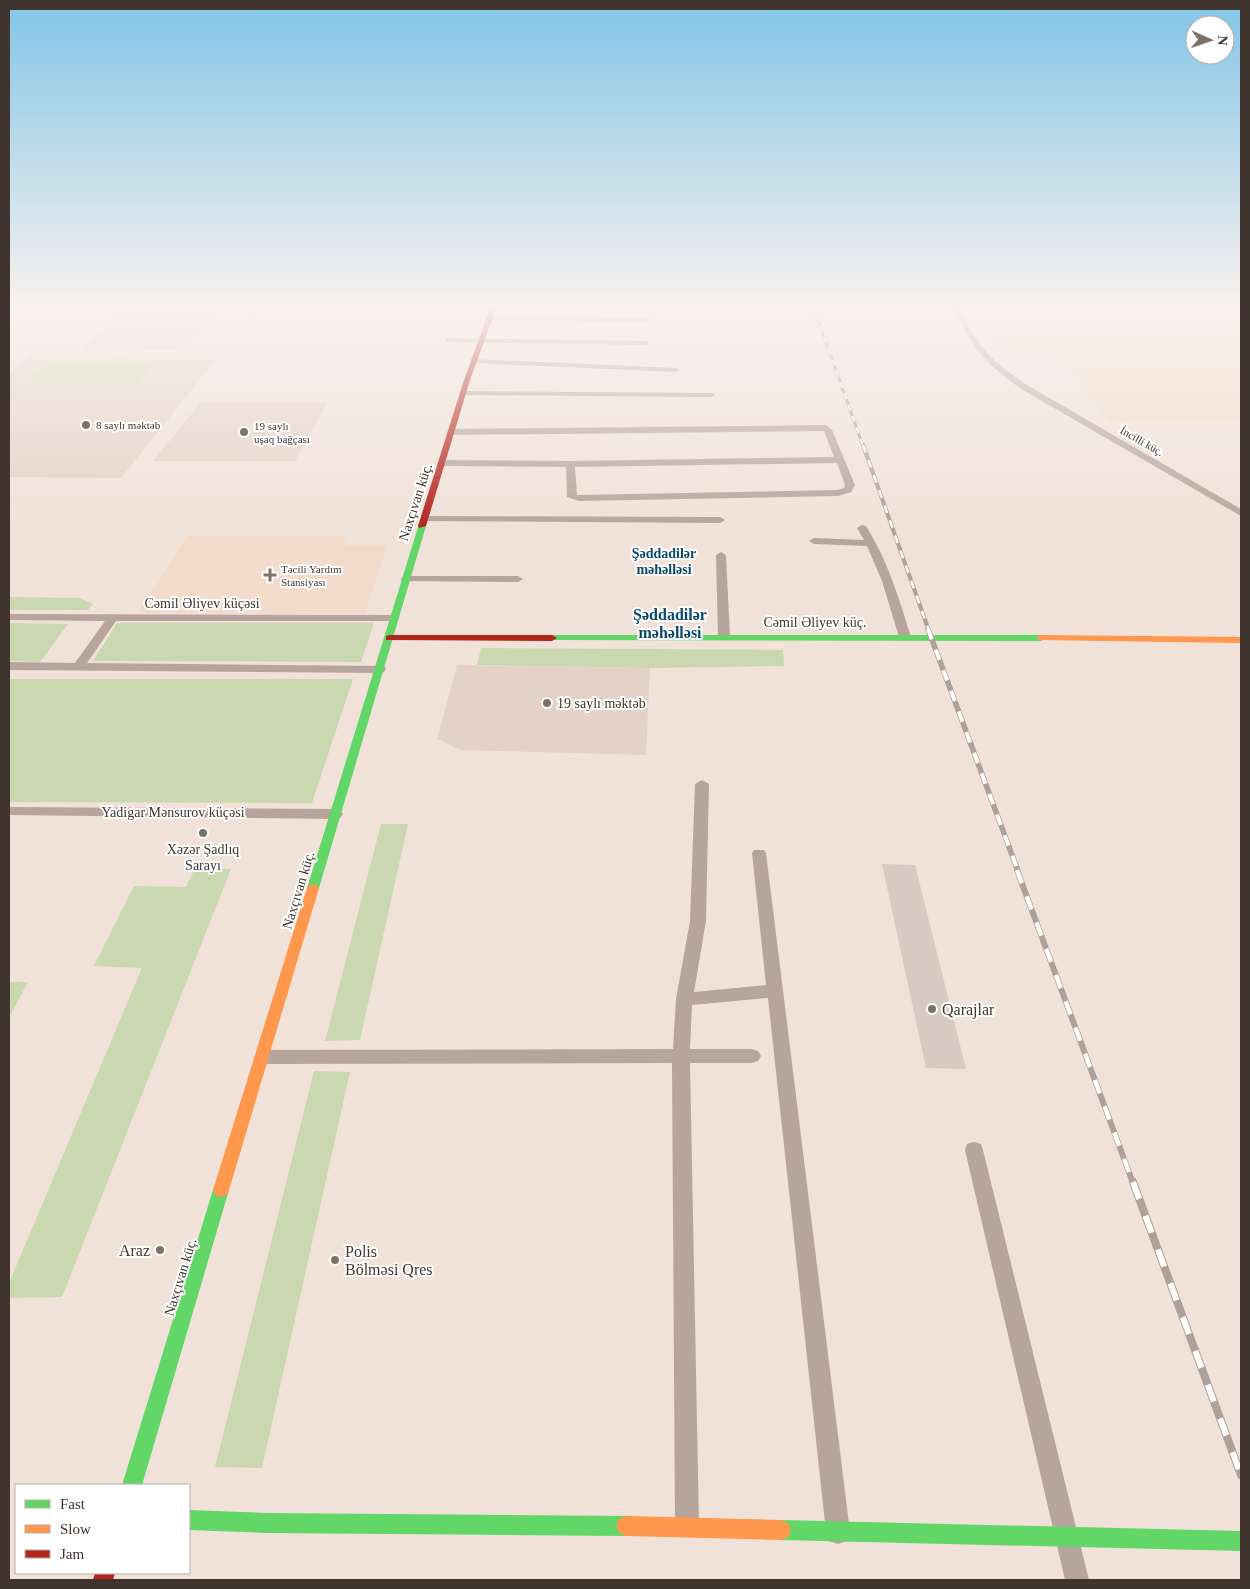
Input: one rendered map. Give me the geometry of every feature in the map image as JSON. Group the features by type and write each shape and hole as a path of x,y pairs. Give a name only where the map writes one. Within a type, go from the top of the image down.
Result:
{"street":[{"name":"Naxçıvan küç.","path":"132,1484 468,377"},
{"name":"İncilli küç.","path":"1011,377 1241,513"},
{"path":"463,393 711,395"},
{"path":"451,432 826,428 850,485 848,490 838,493 572,497 570,464"},
{"path":"443,463 570,464 840,460"},
{"path":"425,519 720,520"},
{"path":"862,528 872,543 884,568 905,637"},
{"path":"814,542 872,543"},
{"path":"721,555 724,637"},
{"path":"406,579 518,579"},
{"name":"Cəmil Əliyev küçəsi","path":"9,617 394,618"},
{"path":"78,667 112,618"},
{"name":"Cəmil Əliyev küç.","path":"389,638 905,637 1241,640"},
{"path":"9,666 380,669"},
{"path":"687,1526 681,1056 684,999 698,921 702,784"},
{"name":"Yadigar Mənsurov küçəsi","path":"9,812 336,814"},
{"path":"759,853 838,1532"},
{"path":"684,999 775,991"},
{"path":"263,1057 752,1056"},
{"path":"974,1150 1077,1580"},
{"path":"190,1520 268,1524 687,1526 838,1532 1241,1541"}],"shaded area":[{"name":"8 saylı məktəb","path":"9,377 202,377 121,478 9,477"},
{"path":"1075,377 1241,377 1241,422 1109,421"},
{"name":"19 saylı uşaq bağçası","path":"201,402 327,403 295,461 153,461"},
{"name":"Təcili Yardım Stansiyası","path":"187,536 347,536 344,545 388,545 365,614 139,613"},
{"name":"19 saylı məktəb","path":"457,665 650,668 646,755 461,750 437,739"}],"green space":[{"path":"34,377 142,377 136,383 28,382"},
{"path":"9,597 79,598 93,604 88,610 9,610"},
{"path":"9,623 68,624 40,662 9,661"},
{"path":"117,623 374,623 361,662 93,661"},
{"path":"481,648 783,650 784,666 650,668 477,665"},
{"path":"9,679 353,679 312,803 9,802"},
{"path":"381,824 408,824 360,1040 325,1041"},
{"path":"195,868 231,869 62,1297 9,1298 9,1283 142,968 94,966 134,886 186,887"},
{"path":"9,982 28,982 9,1018"},
{"path":"314,1071 350,1072 262,1468 215,1467"}],"building":[{"name":"Qarajlar","path":"882,864 915,865 966,1069 926,1068"}],"railway":[{"path":"838,377 863,446"},
{"path":"863,445 929,631"},
{"path":"928,629 1018,871"},
{"path":"1017,870 1133,1183"},
{"path":"1133,1182 1241,1475"}],"traffic: fast":[{"path":"313,888 422,526"},
{"path":"552,638 1041,638"},
{"path":"132,1484 221,1190"},
{"path":"190,1520 268,1523 626,1526"},
{"path":"781,1530 1241,1541"}],"traffic: slow":[{"path":"1041,638 1241,640"},
{"path":"221,1190 313,888"},
{"path":"626,1526 781,1530"}],"traffic: jam":[{"path":"422,526 468,377"},
{"path":"389,638 552,638"},
{"path":"103,1580 105,1574"}],"place":[{"name":"8 saylı məktəb","path":"86,425"},
{"name":"19 saylı uşaq bağçası","path":"244,432"},
{"name":"Təcili Yardım Stansiyası","path":"270,575"},
{"name":"19 saylı məktəb","path":"547,703"},
{"name":"Xəzər Şadlıq Sarayı","path":"203,833"},
{"name":"Qarajlar","path":"932,1009"},
{"name":"Araz","path":"160,1250"},
{"name":"Polis Bölməsi Qres","path":"335,1260"}],"district":[{"name":"Şəddadilər məhəlləsi","path":"664,562"},
{"name":"Şəddadilər məhəlləsi","path":"670,623"}]}
